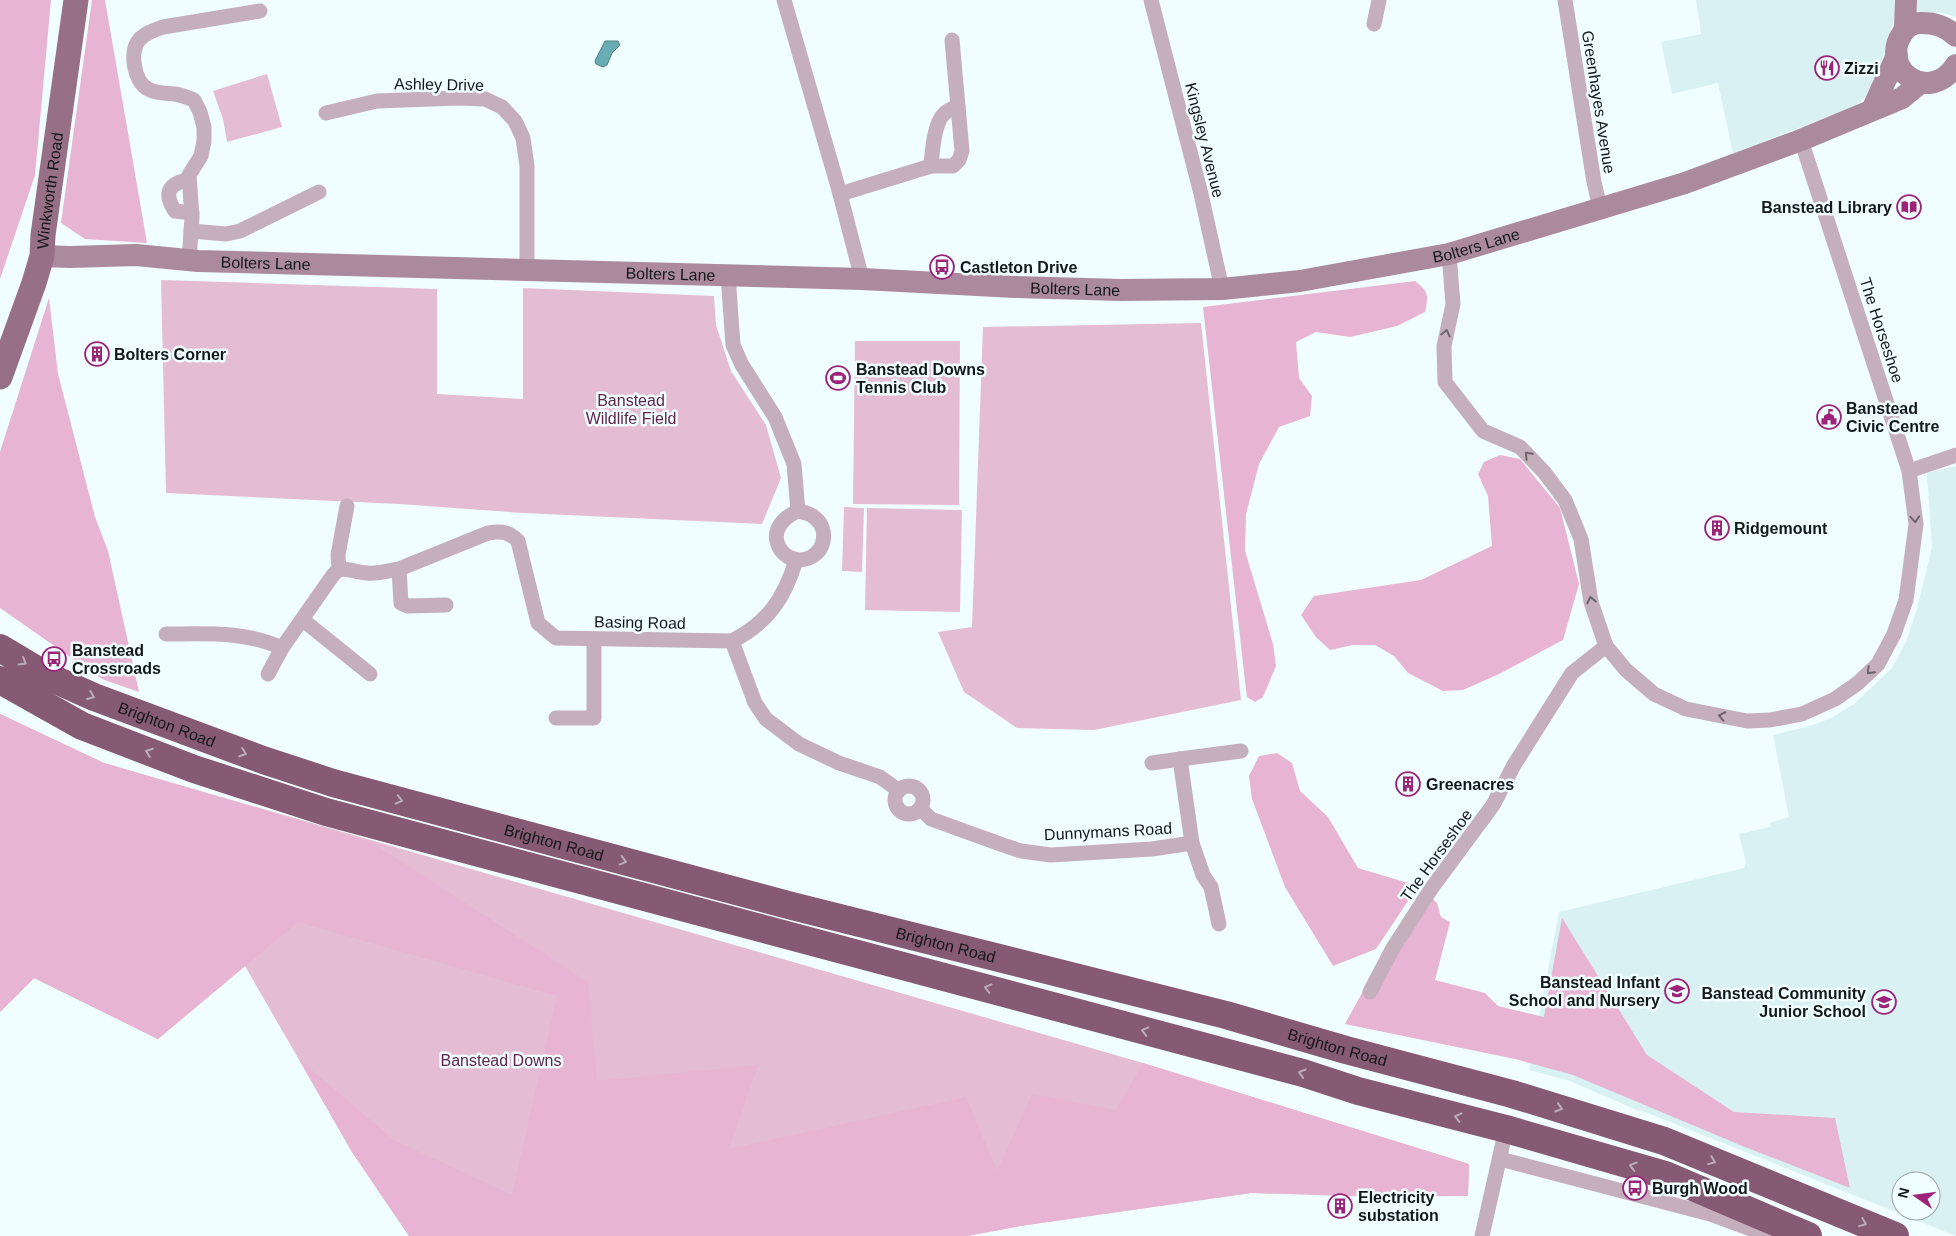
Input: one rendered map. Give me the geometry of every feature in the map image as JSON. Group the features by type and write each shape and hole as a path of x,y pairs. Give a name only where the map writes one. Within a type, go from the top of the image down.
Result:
{"highway":[{"name":"Brighton Road","path":"0,648 47,676 116,706 263,760 333,783 792,906 1226,1015 1346,1050 1512,1094 1664,1141 1895,1236"},
{"name":"Brighton Road","path":"1,681 82,726 194,769 326,812 1284,1068 1358,1091 1506,1128 1665,1175 1808,1236"},
{"path":"105,735 116,706"}],"main road":[{"name":"Winkworth Road","path":"0,377 42,256 43,235 76,0"},
{"path":"1905,29 1906,0"},
{"path":"1918,0 1935,23"},
{"path":"1955,68 1943,79 1931,84 1918,84 1908,78 1900,67 1897,55 1898,40 1905,29 1915,23 1935,23 1948,28 1956,36"},
{"path":"1872,110 1897,55"},
{"name":"Bolters Lane","path":"42,256 136,255 189,260 862,279 1015,287 1222,289 1300,282 1450,254 1685,183 1801,140 1902,98 1918,84"}],"street":[{"path":"784,0 840,194 862,279"},
{"name":"Kingsley Avenue","path":"1151,0 1201,194 1222,289"},
{"path":"1374,24 1379,0"},
{"name":"Greenhayes Avenue","path":"1565,0 1594,182 1600,208"},
{"path":"189,260 192,220 189,175 201,156 204,127 194,100 174,94 155,92 146,88 139,78 134,48 140,39 150,32 163,27 260,11"},
{"path":"840,194 932,166 953,166 959,160 962,151 952,40"},
{"name":"Ashley Drive","path":"326,113 377,101 476,99 485,100 502,107 515,121 523,138 527,166 527,269"},
{"path":"932,166 932,153 940,119 945,113 958,106"},
{"name":"The Horseshoe","path":"1450,254 1454,304 1444,346 1445,382 1483,431 1520,447 1544,472 1565,500 1581,539 1591,602 1606,646 1626,670 1654,694 1686,709 1747,721 1770,720 1802,714 1836,699 1858,683 1878,664 1894,634 1906,600 1916,524 1909,470 1801,140"},
{"path":"189,180 178,182 171,187 168,195 169,203 175,211 226,234 240,231 319,192"},
{"path":"728,275 733,345 742,365 775,417 794,464 798,510"},
{"path":"1909,470 1956,455"},
{"path":"339,569 338,555 347,506"},
{"path":"798,510 817,518 824,532 824,540 816,553 810,558 796,560 781,551 776,536 781,521 787,515 798,510"},
{"name":"Basing Road","path":"399,569 488,533 501,531 512,534 518,540 538,623 556,638 715,642 732,640 748,633 778,602 789,583 796,560"},
{"path":"268,674 282,648 339,569 368,573 399,569 401,603 408,606 446,605"},
{"path":"303,620 370,674"},
{"path":"166,634 249,636 265,640 282,648"},
{"path":"556,718 594,718 594,638"},
{"name":"Dunnymans Road","path":"732,640 756,703 766,719 799,744 839,764 880,777 898,790 896,795 898,808 910,814 920,808 931,819 1003,845 1020,851 1051,855 1192,844 1203,875 1210,888 1219,924"},
{"name":"The Horseshoe","path":"1370,992 1393,948 1431,889 1493,805 1514,765 1572,672 1606,646"},
{"path":"1152,763 1241,751"},
{"path":"1180,759 1192,844"},
{"path":"1482,1236 1506,1128"},
{"path":"1500,1159 1710,1214 1770,1236"}],"shaded area":[{"path":"0,0 51,0 35,175 0,279"},
{"path":"92,0 105,0 147,243 85,239 61,223"},
{"path":"1696,0 1956,0 1956,17 1939,12 1894,20 1873,88 1856,106 1733,153 1718,83 1672,94 1661,42 1701,34"},
{"path":"1415,281 1423,288 1427,297 1425,312 1397,326 1350,337 1316,332 1296,342 1299,378 1312,396 1310,416 1279,427 1259,464 1246,514 1245,551 1273,644 1276,666 1263,697 1255,702 1247,697 1203,307"},
{"path":"49,298 58,374 95,517 108,551 139,692 102,679 0,608 0,452"},
{"path":"1500,455 1520,459 1560,508 1579,584 1563,640 1499,674 1463,690 1443,691 1408,673 1394,656 1375,645 1353,645 1330,650 1316,637 1301,615 1314,596 1421,580 1492,546 1488,496 1478,474 1484,462"},
{"path":"1956,466 1956,1236 1918,1221 1941,1221 1941,1171 1891,1171 1891,1210 1639,1111 1570,1081 1529,1070 1559,912 1744,868 1746,863 1739,834 1770,827 1770,823 1789,817 1773,735 1813,725 1831,718 1854,704 1892,668 1906,642 1917,609 1932,547 1927,473"},
{"name":"Banstead Downs","path":"0,714 104,763 371,842 588,982 597,1081 758,1065 729,1149 966,1097 997,1171 1032,1094 1116,1110 1143,1063 1469,1164 1468,1196 1251,1193 1020,1226 967,1236 409,1236 352,1152 299,1059 394,1140 512,1195 557,996 298,922 158,1039 34,978 0,1012"},
{"path":"1277,753 1292,763 1300,791 1328,817 1358,868 1418,886 1376,949 1333,966 1285,887 1252,799 1249,776 1259,756"},
{"path":"1425,892 1437,903 1441,917 1450,922 1435,980 1485,993 1498,1006 1544,1017 1562,918 1647,1055 1734,1112 1835,1118 1850,1188 1740,1145 1573,1075 1515,1059 1345,1024 1383,955"}],"green space":[{"path":"267,74 282,127 227,142 223,119 213,91"},
{"name":"Banstead Wildlife Field","path":"161,280 437,289 437,394 523,399 523,288 714,296 716,325 731,371 766,425 781,478 762,524 166,493"},
{"path":"1201,323 1241,700 1094,730 1017,728 964,692 938,632 972,627 983,327"},
{"path":"855,341 960,341 959,505 853,504"},
{"path":"844,507 864,508 862,572 842,571"},
{"path":"867,508 962,510 960,612 865,610"},
{"name":"Banstead Downs","path":"0,714 104,763 1143,1063 1469,1164 1468,1196 1374,1197 1251,1193 1020,1226 967,1236 409,1236 352,1152 245,966 158,1039 34,978 0,1012"}],"water":[{"path":"605,41 618,41 620,45 612,53 607,65 603,67 596,64 595,61"}],"place":[{"name":"Zizzi","path":"1827,68"},
{"name":"Banstead Library","path":"1909,207"},
{"name":"Castleton Drive","path":"942,267"},
{"name":"Bolters Corner","path":"97,354"},
{"name":"Banstead Downs Tennis Club","path":"838,378"},
{"name":"Banstead Civic Centre","path":"1829,417"},
{"name":"Ridgemount","path":"1717,528"},
{"name":"Banstead Crossroads","path":"54,659"},
{"name":"Greenacres","path":"1408,784"},
{"name":"Banstead Infant School and Nursery","path":"1677,991"},
{"name":"Banstead Community Junior School","path":"1884,1002"},
{"name":"Burgh Wood","path":"1635,1188"},
{"name":"Electricity substation","path":"1340,1206"}]}
